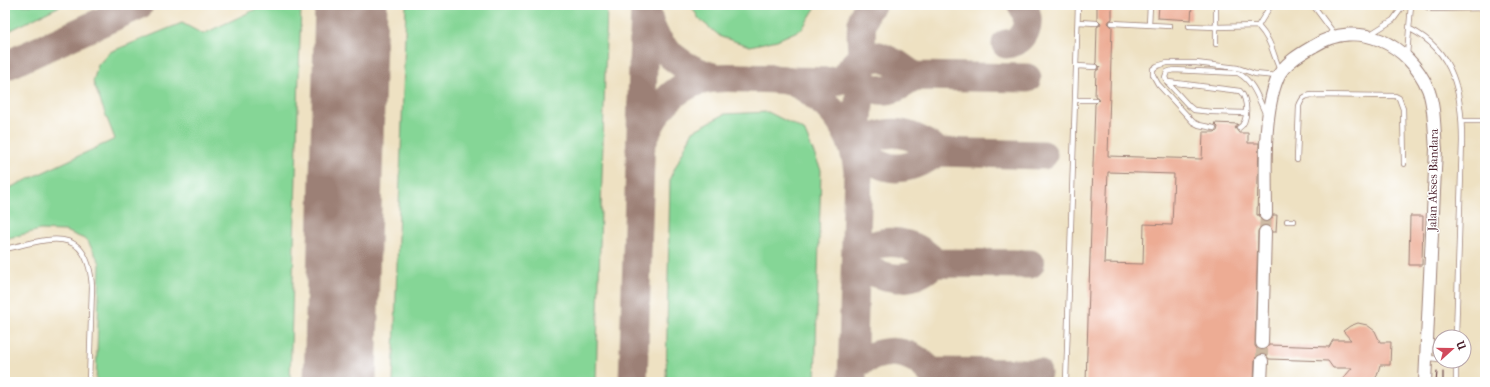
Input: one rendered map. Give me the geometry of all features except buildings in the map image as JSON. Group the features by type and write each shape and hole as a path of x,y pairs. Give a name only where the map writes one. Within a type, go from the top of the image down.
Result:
{"street":[{"name":"Jalan Akses Bandara","path":"1266,215 1268,120 1272,95 1280,74 1301,53 1336,36 1351,34 1368,36 1383,41 1407,58 1417,70 1428,90 1433,113 1436,149 1425,382"},
{"path":"1262,343 1265,232"},
{"path":"1261,382 1262,361"}],"lane":[{"path":"1066,382 1078,5"},
{"path":"1150,5 1150,25"},
{"path":"1216,5 1216,44"},
{"path":"1258,26 1272,5"},
{"path":"1313,5 1336,36"},
{"path":"1368,36 1393,20 1404,5"},
{"path":"1407,58 1411,5"},
{"path":"1425,5 1432,9 1450,7 1485,8"},
{"path":"1078,22 1097,23"},
{"path":"1112,23 1170,26"},
{"path":"1189,26 1258,26 1271,42 1280,74 1255,74 1238,68 1196,64 1167,63 1153,69 1153,75 1158,84 1194,122 1199,125 1214,128"},
{"path":"1410,29 1431,41 1446,60 1456,83 1460,100 1462,121 1456,329"},
{"path":"1076,66 1096,67"},
{"path":"1246,113 1194,110 1164,77 1167,72 1173,70 1238,73 1252,84 1268,120"},
{"path":"1167,82 1240,91 1243,93 1246,113 1245,120 1239,128"},
{"path":"1297,160 1299,106 1301,99 1305,96 1312,94 1395,96 1399,98 1403,109 1404,164"},
{"path":"1075,100 1095,100"},
{"path":"1462,121 1485,121"},
{"path":"1287,221 1294,221"},
{"path":"5,249 53,239 65,241 79,247 87,258 91,274 92,287 89,382"},
{"path":"1426,358 1432,358"},
{"path":"1456,369 1456,382"}],"green space":[{"path":"5,5 62,5 5,33"},
{"path":"265,5 301,5 290,382 96,382 100,263 87,240 65,231 40,230 5,239 5,190 115,139 93,82 98,65 110,52 182,23 203,34"},
{"path":"406,5 607,5 596,382 393,382"},
{"path":"691,5 817,5 802,29 777,40 750,46 721,37 699,19"},
{"path":"768,112 804,130 821,170 815,382 666,382 670,178 693,131 725,114"}],"taxiway":[{"path":"5,66 139,5"},
{"path":"633,382 645,5"},
{"path":"848,72 862,58 862,22 871,5"},
{"path":"1006,44 1013,43 1018,40 1026,30 1027,17 1022,5"},
{"path":"647,14 656,38 663,48 693,70 717,78"},
{"path":"792,81 837,81 847,76 869,60 879,56 897,64 914,76 1027,78"},
{"path":"856,152 862,58"},
{"path":"853,73 868,86 882,90 890,90 897,87 914,76"},
{"path":"640,149 651,123 667,100 689,85 702,80 728,78 774,79 790,81 808,90 834,113 846,130 850,139 858,170 852,382"},
{"path":"938,152 917,139 907,135 898,134 878,136 856,148 877,163 886,167 896,168 916,164 938,152 1043,155"},
{"path":"856,256 875,245 891,242 908,245 915,248 923,252 934,263 1030,264"},
{"path":"856,262 875,273 895,278 905,278 915,275 925,271 934,263"},
{"path":"853,365 874,356 894,352 913,357 931,372 1037,373"}],"runway":[{"path":"340,382 351,5"}],"tunnel":[{"path":"1265,232 1266,215"},
{"path":"1262,343 1262,361"}],"tram line":[{"path":"1436,382 1437,372"},
{"path":"1443,372 1443,382"}]}
